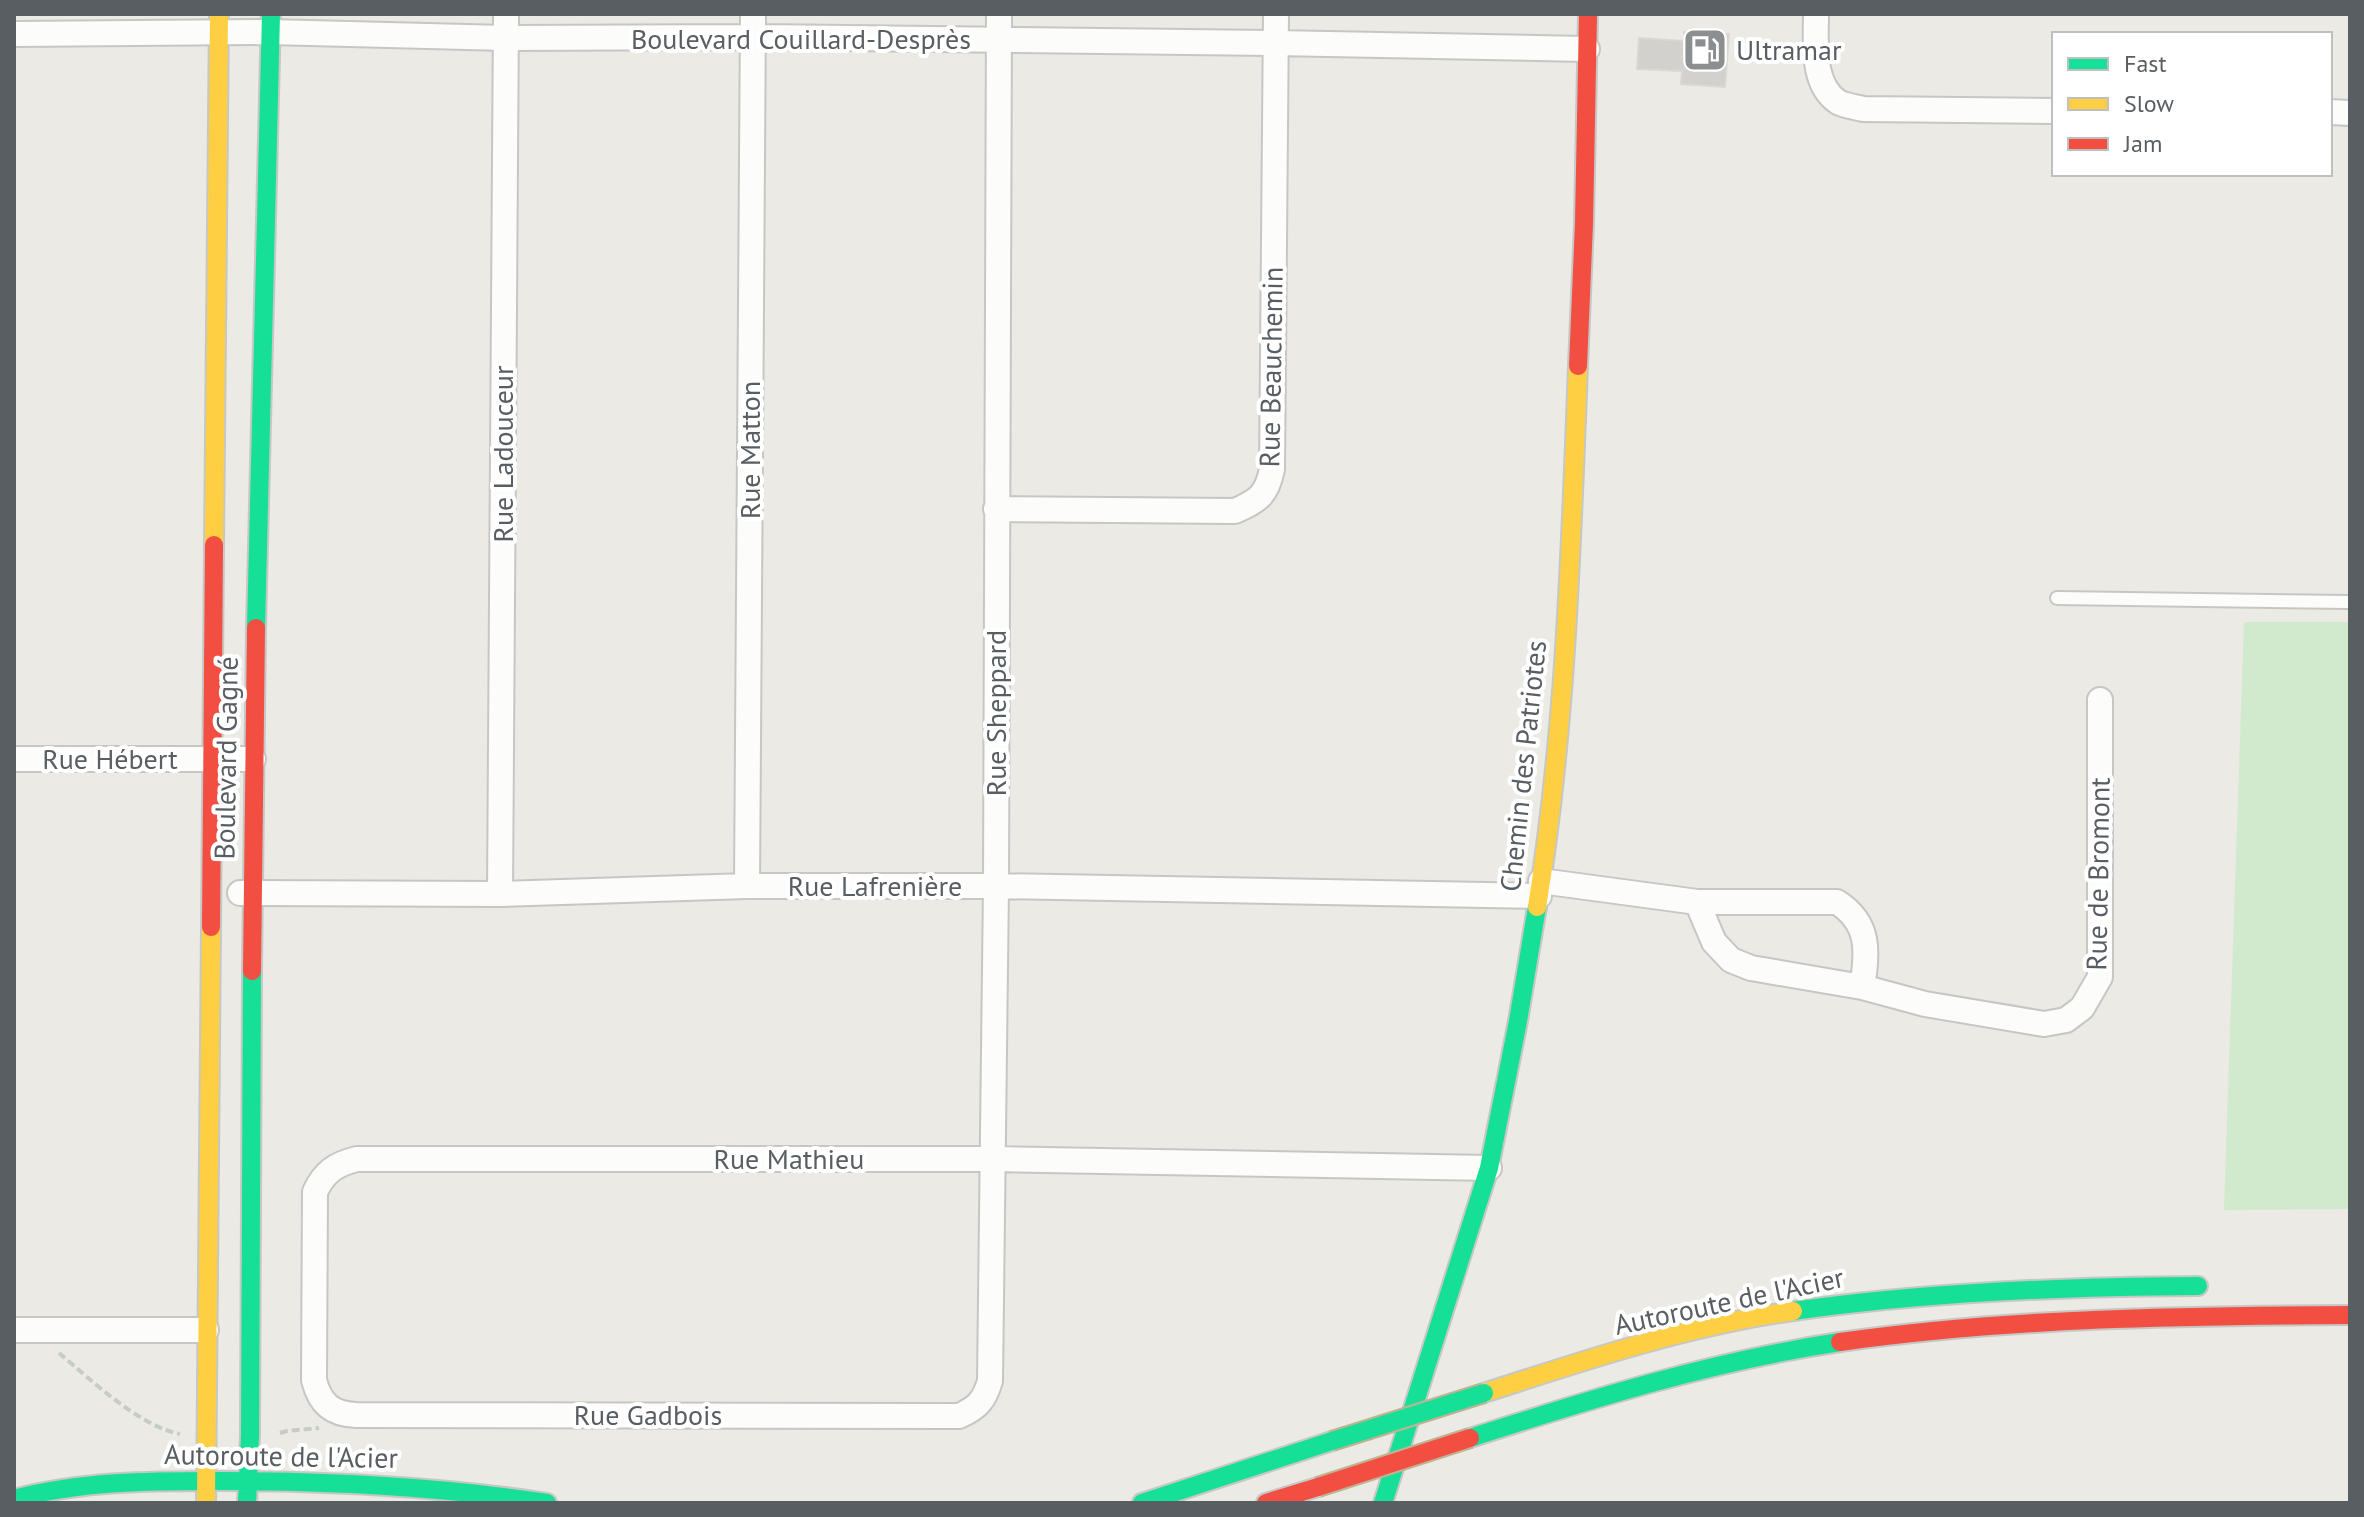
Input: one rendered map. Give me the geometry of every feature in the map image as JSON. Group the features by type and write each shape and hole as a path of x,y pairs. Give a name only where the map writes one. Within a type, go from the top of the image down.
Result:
{"main road":[{"name":"Chemin des Patriotes","path":"1383,1503 1489,1168 1518,1021 1549,833 1560,729 1570,549 1584,223 1588,14"},
{"name":"Boulevard Gagné","path":"206,1503 219,23"},
{"name":"Boulevard Gagné","path":"247,1503 250,1435 253,759 271,23"},
{"name":"Autoroute de l'Acier","path":"1142,1503 1624,1350 1776,1314 1879,1300 1976,1292 2210,1286"},
{"path":"1266,1503 1641,1386 1786,1351 1978,1325 2131,1317 2350,1315"},
{"name":"Autoroute de l'Acier","path":"14,1499 72,1487 247,1481 411,1486 487,1493 547,1503"}],"street":[{"name":"Rue Sheppard","path":"976,1409 985,1397 990,1381 996,886 999,14"},
{"name":"Rue Beauchemin","path":"996,509 1235,511 1253,503 1268,487 1272,469 1276,14"},
{"path":"1816,14 1816,55 1822,84 1839,103 1863,109 2052,111"},
{"name":"Boulevard Couillard-Desprès","path":"14,34 219,23 753,25 998,40 1587,49"},
{"name":"Rue Matton","path":"747,886 753,25"},
{"name":"Rue Ladouceur","path":"500,894 506,26"},
{"name":"Rue de Bromont","path":"1697,902 1714,942 1731,960 1751,968 1862,987 1925,1004 2044,1024 2066,1020 2082,1008 2100,977 2100,700"},
{"name":"Rue Hébert","path":"14,759 253,759"},
{"name":"Rue Lafrenière","path":"210,893 500,894 747,886 1540,889"},
{"path":"1540,889 1697,902 1837,902 1850,910 1863,932 1867,957 1862,987"},
{"name":"Rue Mathieu","path":"322,1401 314,1380 315,1192 327,1172 357,1159 993,1159 1489,1168"},
{"path":"14,1330 206,1330"},
{"name":"Rue Gadbois","path":"322,1401 342,1414 356,1415 959,1416 976,1409"}],"lane":[{"path":"2057,598 2350,602"}],"path":[{"path":"53,1348 142,1418 161,1430 178,1434"},
{"path":"277,1435 287,1431 330,1427"}],"green space":[{"path":"2244,622 2350,622 2350,1209 2224,1210"}],"building":[{"path":"1684,32 1729,34 1725,87 1681,84 1682,71 1637,69 1639,38 1684,41"}],"traffic: fast":[{"path":"256,628 271,14"},
{"path":"1383,1503 1489,1168 1537,907"},
{"path":"247,1503 252,971"},
{"path":"1793,1311 1894,1299 1995,1292 2198,1286"},
{"path":"1470,1438 1699,1370 1840,1342"},
{"path":"1332,1441 1484,1393"},
{"path":"1142,1503 1332,1441"},
{"path":"14,1499 116,1483 260,1481 424,1489 547,1503"}],"traffic: slow":[{"path":"214,545 219,14"},
{"path":"1537,907 1561,705 1578,366"},
{"path":"206,1503 211,927"},
{"path":"1484,1393 1676,1335 1793,1311"}],"traffic: jam":[{"path":"1578,366 1588,14"},
{"path":"211,927 214,545"},
{"path":"252,971 256,628"},
{"path":"1840,1342 2031,1323 2350,1315"},
{"path":"1318,1487 1470,1438"},
{"path":"1266,1503 1318,1487"}],"place":[{"name":"Ultramar","path":"1705,50"}]}
